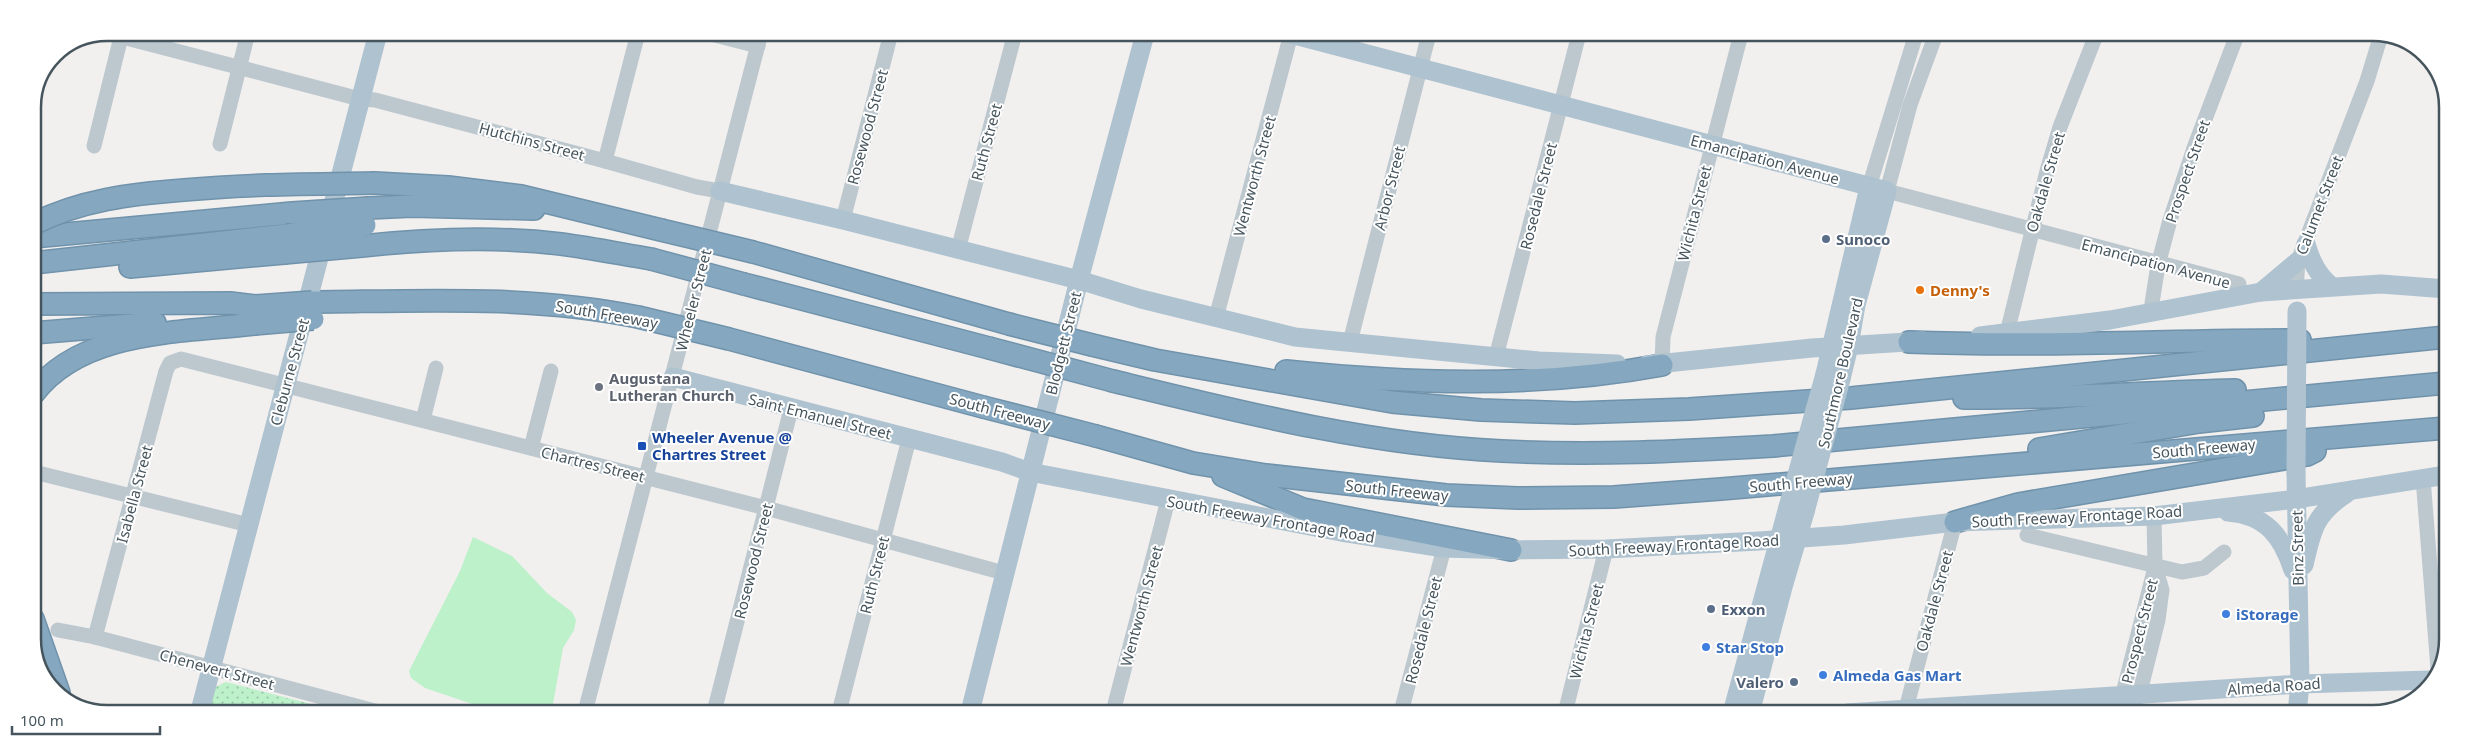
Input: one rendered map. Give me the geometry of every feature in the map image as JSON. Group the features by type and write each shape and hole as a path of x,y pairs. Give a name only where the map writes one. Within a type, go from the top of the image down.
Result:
{"highway":[{"path":"41,220 84,203 138,194 265,184 375,183 448,187 521,196 573,207 630,224"},
{"path":"41,236 292,214 367,216 434,207 531,209 661,230 753,252 1009,324 1092,345 1131,348 1278,370 1362,379 1476,381 1544,379 1628,371 1662,365"},
{"path":"41,273 286,244 367,216"},
{"path":"41,259 286,244 362,246 427,241 494,240 560,244 651,259 1113,381 1249,414 1354,434 1501,451 1661,453 1773,446 2439,384"},
{"path":"41,262 83,257"},
{"name":"South Freeway","path":"255,315 333,302 366,301 512,300 576,306 638,317 729,339 1194,463 1266,475 1446,495 1518,498 1614,497 2439,429"},
{"path":"41,304 230,303 255,315"},
{"path":"41,332 255,315"},
{"path":"41,386 65,362 102,347 255,315"},
{"path":"1131,348 1392,402 1481,410 1575,413 1689,409 1851,398 2439,338"},
{"path":"1909,342 1989,345 2170,340 2412,340"},
{"path":"1851,398 2038,399 2154,392 2242,390 2423,377 2439,378"},
{"path":"1828,479 2059,446 2198,422 2439,398"},
{"path":"1955,522 2018,504 2308,455 2343,437"},
{"path":"1194,463 1304,509 1510,550"},
{"path":"41,641 54,677"}],"main road":[{"name":"Cleburne Street","path":"202,705 376,41"},
{"name":"Blodgett Street","path":"972,705 1078,280 1143,41"},
{"name":"Emancipation Avenue","path":"1317,41 1878,189"},
{"name":"Southmore Boulevard","path":"1752,705 1788,539 1833,376 1850,346 1878,189"},
{"name":"Southmore Boulevard","path":"1833,376 1830,347 1878,189"},
{"name":"Hutchins Street","path":"720,191 958,250"},
{"path":"2306,244 2312,264 2321,277 2331,286"},
{"path":"958,250 1078,280 1141,299 1295,337 1583,364 1662,365 1830,347 1885,344 2060,328 2261,292 2381,284 2439,288"},
{"path":"2261,292 2298,261"},
{"name":"Calumet Street","path":"2296,291 2296,473"},
{"path":"1856,305 1868,334 1885,344"},
{"name":"Saint Emanuel Street","path":"673,377 909,439"},
{"name":"South Freeway Frontage Road","path":"909,439 1030,472 1300,525 1444,548 1510,550 1606,549 1727,543 1788,539 1955,522 2154,516 2296,499 2439,476"},
{"name":"Binz Street","path":"2296,473 2300,684 2299,705"},
{"path":"2297,587 2312,535 2322,512 2352,490"},
{"path":"2202,510 2239,513 2265,524 2280,538 2297,587"},
{"name":"Southmore Boulevard","path":"1734,705 1766,583 1788,539"},
{"path":"1727,543 1752,551 1760,559 1766,583"},
{"name":"Almeda Road","path":"2128,705 2300,684 2423,680"}],"street":[{"path":"94,146 115,41"},
{"name":"Hutchins Street","path":"142,41 360,99 375,100 605,160 697,187 720,191"},
{"path":"220,144 246,41"},
{"path":"605,160 636,41"},
{"name":"Wheeler Street","path":"587,705 759,41"},
{"name":"Rosewood Street","path":"843,220 889,41"},
{"name":"Ruth Street","path":"958,250 1013,41"},
{"name":"Wentworth Street","path":"1216,318 1289,41"},
{"name":"Arbor Street","path":"1350,342 1427,41"},
{"name":"Rosedale Street","path":"1496,357 1578,41"},
{"name":"Wichita Street","path":"1662,365 1663,337 1711,144 1739,41"},
{"name":"Southmore Boulevard","path":"1878,189 1914,41"},
{"name":"Southmore Boulevard","path":"1878,189 1933,41"},
{"name":"Oakdale Street","path":"2008,333 2031,230 2060,127 2094,41"},
{"name":"Prospect Street","path":"2155,312 2152,303 2158,265 2181,184 2235,41"},
{"name":"Calumet Street","path":"2296,291 2298,261 2367,81 2379,42"},
{"name":"Emancipation Avenue","path":"1878,189 2158,265 2239,284"},
{"name":"Chartres Street","path":"181,359 766,508 1004,573"},
{"name":"Isabella Street","path":"95,637 166,371 170,363 181,359"},
{"path":"423,420 436,368"},
{"path":"531,448 551,371"},
{"name":"Rosewood Street","path":"716,705 791,409"},
{"name":"Ruth Street","path":"841,705 909,439"},
{"path":"41,474 249,525"},
{"path":"2423,478 2437,653"},
{"name":"Wentworth Street","path":"1115,705 1168,500"},
{"name":"Prospect Street","path":"2128,705 2158,620 2162,590 2155,566 2154,516"},
{"name":"Oakdale Street","path":"1907,705 1955,522"},
{"path":"2027,535 2182,572 2204,568 2224,552"},
{"name":"Rosedale Street","path":"1404,705 1444,548"},
{"name":"Wichita Street","path":"1567,705 1606,549"},
{"name":"Chenevert Street","path":"58,630 95,637 352,705"}],"green space":[{"path":"473,537 512,556 547,593 572,612 576,620 574,630 563,648 552,705 475,705 425,688 411,678 409,671 460,571"},
{"path":"226,682 315,705 210,705 215,687"}],"place":[{"name":"Sunoco","path":"1826,239"},
{"name":"Denny's","path":"1920,290"},
{"name":"Augustana Lutheran Church","path":"599,387"},
{"name":"Wheeler Avenue @ Chartres Street","path":"642,446"},
{"name":"Exxon","path":"1711,609"},
{"name":"iStorage","path":"2226,614"},
{"name":"Star Stop","path":"1706,647"},
{"name":"Almeda Gas Mart","path":"1823,675"},
{"name":"Valero","path":"1794,682"}]}
